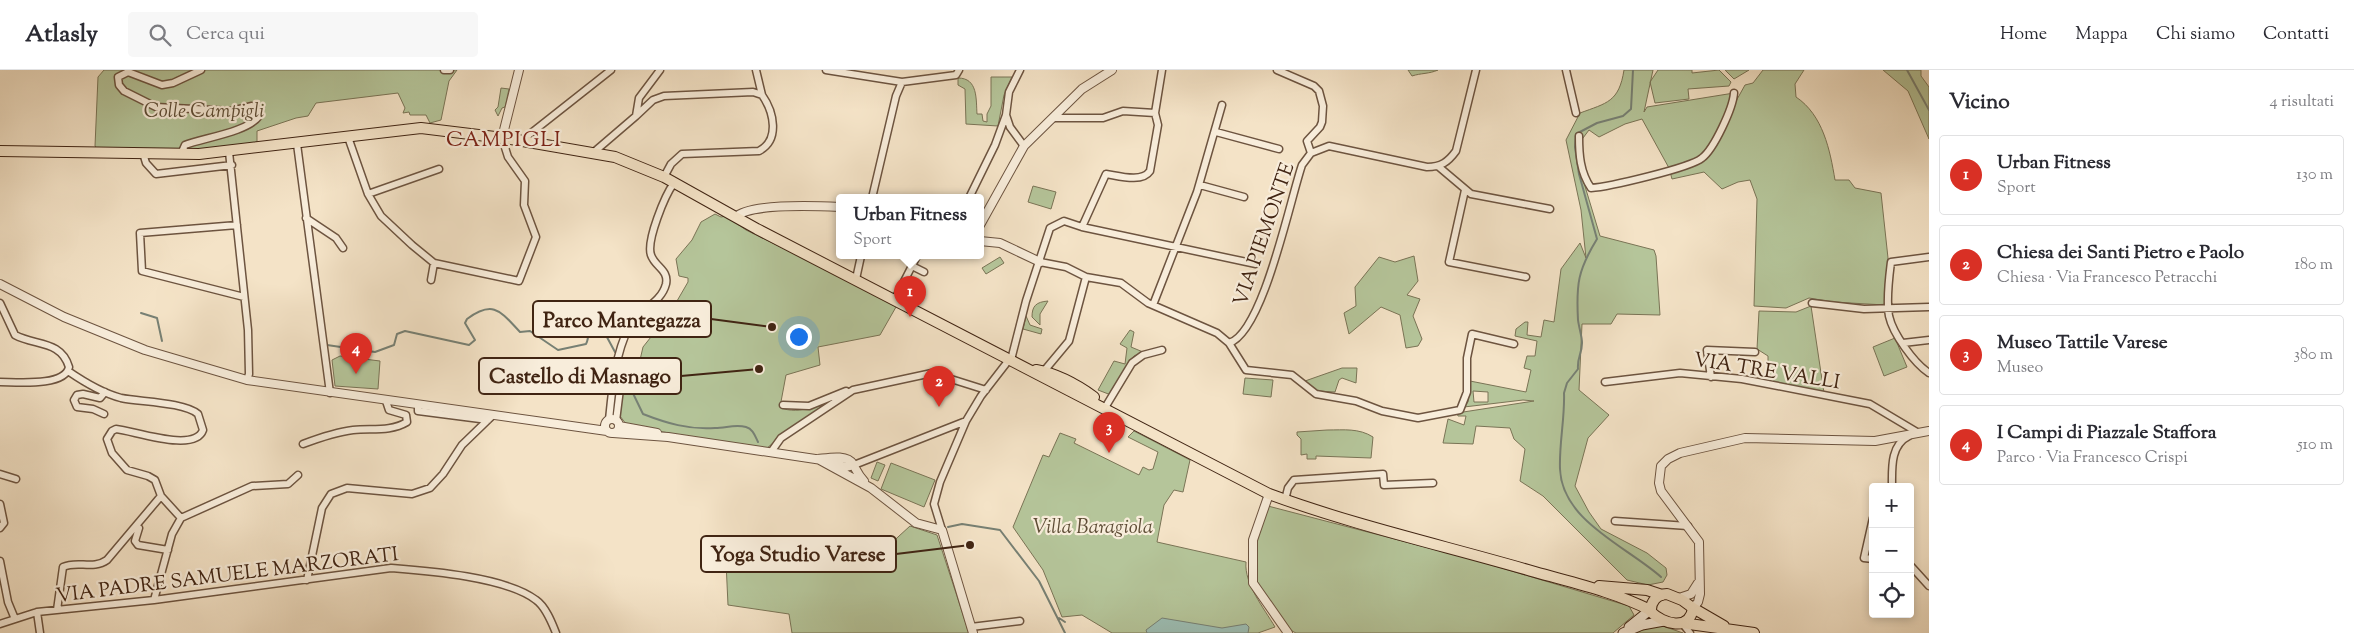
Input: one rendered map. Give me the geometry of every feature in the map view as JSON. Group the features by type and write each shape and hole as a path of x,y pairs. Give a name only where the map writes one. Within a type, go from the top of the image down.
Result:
{"main road":[{"path":"0,151 182,154 229,152 421,128 502,138 615,156 674,183 1009,360 1269,494 1332,517 1582,585 1638,604 1647,612 1664,621"},
{"path":"1025,368 1051,372 1076,385 1130,422"},
{"path":"1582,585 1647,590 1679,598 1695,605 1704,614 1726,628"},
{"path":"1623,633 1647,612 1654,600 1662,594"},
{"path":"1682,623 1691,616 1695,605"},
{"path":"1623,633 1649,623 1664,621 1754,633"}],"street":[{"path":"182,154 182,150 188,144 232,131 255,121 259,116 258,110 252,106 231,111 156,107 124,91 119,85 118,77 128,72 162,85 173,83 201,70"},
{"path":"444,70 450,70"},
{"path":"348,137 368,194 381,216 434,262 519,281 536,237 524,205 526,181 508,158 502,138 519,70"},
{"path":"521,141 611,70"},
{"path":"636,116 638,98 660,70"},
{"path":"664,178 671,164 682,154 759,151 765,148 773,139 768,105 762,95 756,70"},
{"path":"826,70 902,82 948,77 956,75 959,70"},
{"path":"971,194 995,145 1006,115 1009,92 1020,70"},
{"path":"984,219 1024,146 1082,89 1112,70"},
{"path":"1082,227 1106,174 1140,178 1149,173 1158,125 1155,113 1162,70"},
{"path":"1277,70 1314,86 1319,91 1323,116 1320,128 1307,141 1311,153"},
{"path":"1476,70 1456,151 1450,159 1439,167 1471,194 1550,209"},
{"path":"1566,70 1576,113"},
{"path":"873,194 896,96 902,82"},
{"path":"594,152 653,100 664,96 753,92 762,95"},
{"path":"1579,136 1578,154 1591,188 1651,176 1701,159 1712,146 1732,104 1734,93"},
{"path":"1153,306 1200,185 1222,105"},
{"path":"1053,118 1103,118 1123,111 1155,113"},
{"path":"1006,115 1010,127 1024,146"},
{"path":"1216,132 1279,149"},
{"path":"297,144 314,285 330,393"},
{"name":"VIA PIEMONTE","path":"1229,343 1241,337 1263,294 1269,280 1302,165 1311,153 1329,146 1427,168 1439,167"},
{"path":"229,152 232,165 248,330 250,374 247,380"},
{"path":"143,153 146,162 156,174 232,165"},
{"path":"368,194 439,170"},
{"path":"611,426 623,342 634,320 657,300 664,289 666,281 665,272 652,258 650,248 665,198 674,183"},
{"path":"1200,185 1244,197"},
{"path":"1465,190 1448,262 1526,277"},
{"path":"736,217 747,210 836,207"},
{"path":"306,218 336,238 343,248"},
{"path":"1020,621 972,630 934,504 940,482 966,422 986,390 1009,360 1020,329 1032,280 1040,262 1047,233 1054,224 1064,221 1082,227 1256,264"},
{"path":"237,225 140,233 142,271 244,297"},
{"path":"984,241 1000,243 1040,262 1066,267 1086,277 1121,283 1153,306 1217,333 1229,343 1246,370 1284,373 1300,380 1322,396 1356,401 1382,411 1418,418 1460,410 1467,392 1467,358 1472,334 1514,344"},
{"path":"1929,257 1891,262 1888,308 1890,319 1917,366 1929,373"},
{"path":"856,279 859,259"},
{"path":"895,299 916,259"},
{"path":"431,280 434,262"},
{"path":"912,266 924,272"},
{"path":"1044,371 1069,341 1086,277"},
{"path":"0,284 64,317 145,350 247,380 490,417 565,425 611,426 668,437 818,459 846,459 854,465 857,474 871,488 916,523 942,530"},
{"path":"0,302 15,335 57,349 67,360 68,371"},
{"path":"1812,303 1864,309 1929,307"},
{"path":"1903,343 1929,340"},
{"path":"1106,406 1132,363 1143,355 1162,350"},
{"path":"1711,377 1707,350 1755,352"},
{"path":"0,382 47,382 59,378 68,371"},
{"path":"68,371 105,392 126,399 192,410 200,417 203,425 202,434 193,440 181,441 116,429 108,436 107,443 110,450 124,466 131,472 152,477 161,496 182,518"},
{"path":"783,405 809,406 853,390 932,373 986,390"},
{"name":"VIA TRE VALLI","path":"1604,382 1680,373 1742,379 1870,404 1917,432"},
{"path":"771,452 781,438 853,390"},
{"path":"104,414 93,409 77,407 74,400 77,395 83,394 100,398 105,392"},
{"path":"303,444 325,436 353,430 397,428 407,422 406,415 389,410 386,401"},
{"path":"307,580 322,508 331,494 347,488 412,494 430,488 444,474 462,445 490,417"},
{"path":"854,465 966,422"},
{"path":"1695,605 1698,583 1698,542 1661,491 1659,484 1661,466 1668,459 1680,452 1745,438 1875,440 1929,431"},
{"path":"1892,483 1892,465 1896,449 1904,438 1917,432"},
{"path":"818,459 871,488"},
{"path":"0,474 16,479"},
{"path":"154,600 172,534 182,518 252,486 288,484 298,474"},
{"path":"1285,500 1288,488 1294,480 1383,474 1384,485 1433,483"},
{"path":"1269,494 1253,540 1253,583 1288,633"},
{"path":"57,610 63,567 69,564 101,564 107,560 161,496"},
{"path":"0,504 4,523 0,528"},
{"path":"1615,521 1688,526"},
{"path":"139,528 135,541 138,545 168,550"},
{"path":"1869,536 1864,558 1869,559"},
{"path":"0,561 8,602 15,619"},
{"name":"VIA PADRE SAMUELE MARZORATI","path":"0,624 37,612 154,600 391,568 418,570 488,582 526,593 539,602 556,633"},
{"path":"1914,570 1929,586"},
{"path":"1679,598 1691,594 1698,583"},
{"path":"37,612 41,632"},
{"path":"1682,623 1690,633"}],"green space":[{"name":"Colle Campigli","path":"104,70 457,70 449,81 441,120 430,123 426,115 410,115 409,112 403,113 405,108 398,93 316,103 308,116 257,131 257,144 206,152 97,149 95,146 98,77"},
{"path":"1408,70 1438,70 1412,76"},
{"path":"1624,70 1653,70 1644,112 1647,107 1734,93 1735,103 1745,85 1753,83 1763,70 1804,70 1795,84 1796,97 1813,113 1819,123 1828,145 1835,180 1849,180 1855,188 1881,193 1888,258 1885,305 1833,302 1809,298 1786,308 1754,306 1757,199 1750,180 1738,182 1722,189 1704,172 1672,179 1669,168 1642,119 1625,124 1599,137 1589,130 1580,142 1578,163 1600,236 1654,250 1656,256 1660,315 1617,314 1611,324 1582,324 1579,390 1609,415 1588,438 1575,486 1601,529 1647,553 1666,568 1667,575 1663,582 1648,585 1627,580 1543,496 1520,481 1525,449 1514,439 1510,428 1476,426 1473,444 1443,443 1448,419 1464,425 1466,416 1458,416 1457,413 1534,401 1523,400 1464,407 1468,402 1470,381 1526,392 1531,370 1524,368 1527,356 1535,356 1537,341 1515,336 1516,329 1525,322 1528,322 1527,335 1541,337 1544,320 1554,322 1561,269 1580,243 1586,258 1581,210 1566,140 1580,113 1598,107 1610,100 1619,89","holes":["1473,391 1488,392 1488,402 1474,402"]},
{"path":"1658,70 1692,70 1692,73 1719,70 1731,82 1729,86 1688,89 1689,99 1655,103 1650,82"},
{"path":"1725,70 1749,70 1734,79"},
{"path":"1883,70 1921,70 1921,76 1929,87 1929,139 1908,91"},
{"path":"991,77 1012,77 1004,95 998,126 966,124 965,89 958,85 958,78 965,79 973,85 977,114 982,114 983,121 987,122 987,114 991,106"},
{"path":"501,88 509,89 505,107 502,108 498,116 495,110 498,107"},
{"path":"1033,186 1056,192 1051,209 1028,202"},
{"path":"715,214 721,217 726,216 746,230 895,303 896,307 880,335 818,347 820,365 786,375 780,407 787,410 812,407 843,394 789,430 767,448 678,435 626,424 620,416 624,369 637,373 643,347 670,313 688,282 688,278 679,276 676,259 692,240 701,222"},
{"path":"1414,256 1418,281 1407,295 1420,299 1413,316 1422,339 1418,346 1406,348 1400,315 1381,307 1349,334 1344,313 1356,306 1355,287 1379,257 1395,262"},
{"path":"1000,257 1004,263 986,274 982,268"},
{"path":"1048,301 1040,314 1040,325 1032,317 1033,310 1035,305 1040,302"},
{"path":"1811,306 1824,393 1768,380 1768,356 1757,349 1759,311 1796,312"},
{"path":"1026,316 1030,325 1042,329 1041,334 1023,329"},
{"path":"1130,330 1134,332 1131,347 1143,352 1134,356 1111,395 1098,390 1114,361 1125,364 1127,348 1120,344"},
{"path":"1895,338 1907,367 1884,376 1873,347"},
{"path":"340,356 380,361 378,389 335,386 332,360"},
{"path":"1342,368 1357,368 1356,383 1342,378 1339,380 1335,392 1317,391 1305,381"},
{"path":"1245,378 1273,380 1271,397 1243,394"},
{"name":"Villa Baragiola","path":"1134,431 1190,460 1183,492 1174,490 1164,505 1157,542 1246,562 1246,570 1251,587 1275,627 1258,633 1112,633 1082,615 1062,617 1043,570 1013,527 1043,455 1049,457 1060,433 1076,439 1074,443 1139,475 1143,467 1149,470 1153,469 1158,452 1128,437"},
{"path":"1357,431 1373,437 1371,458 1316,456 1316,459 1307,459 1307,454 1301,455 1301,439 1297,432"},
{"path":"877,462 885,465 878,481 871,478"},
{"path":"891,463 935,480 924,507 881,489"},
{"path":"1268,506 1475,560 1629,606 1634,615 1613,633 1296,633 1290,630 1261,591 1255,576 1254,556"},
{"path":"910,526 937,535 969,633 792,633 789,614 728,605 725,540 852,566 875,558"},
{"path":"1663,626 1683,633 1634,633 1651,627"}],"water":[{"path":"1162,618 1222,628 1246,624 1249,627 1248,633 1147,633 1146,630"}],"waterway":[{"path":"1633,70 1631,109 1623,116 1597,123 1576,134 1575,147 1579,174 1597,239 1582,269 1578,287 1578,320 1582,347 1578,369 1567,383 1564,393 1560,469 1563,487 1572,503 1584,518 1598,531 1661,577"},
{"path":"1907,70 1929,110"},
{"path":"327,345 375,352 394,345 397,334 405,331 469,345 475,340 465,323 467,319 476,313 491,309 502,314 520,332 530,331 558,350 586,344 590,315 595,315 615,352"},
{"path":"141,313 157,318 162,341"},
{"path":"627,381 643,414 687,427 719,428 742,426 752,431 758,442"},
{"path":"948,527 962,524 1000,530 1039,581 1065,633"},
{"path":"1059,618 1065,622"}],"place":[{"name":"Urban Fitness","path":"910,317"},
{"name":"Parco Mantegazza","path":"772,327"},
{"name":"Castello di Masnago","path":"759,369"},
{"name":"I Campi di Piazzale Staffora","path":"356,374"},
{"name":"Chiesa dei Santi Pietro e Paolo","path":"939,407"},
{"name":"Museo Tattile Varese","path":"1109,453"},
{"name":"Yoga Studio Varese","path":"970,545"}],"district":[{"name":"CAMPIGLI","path":"504,139"}]}
